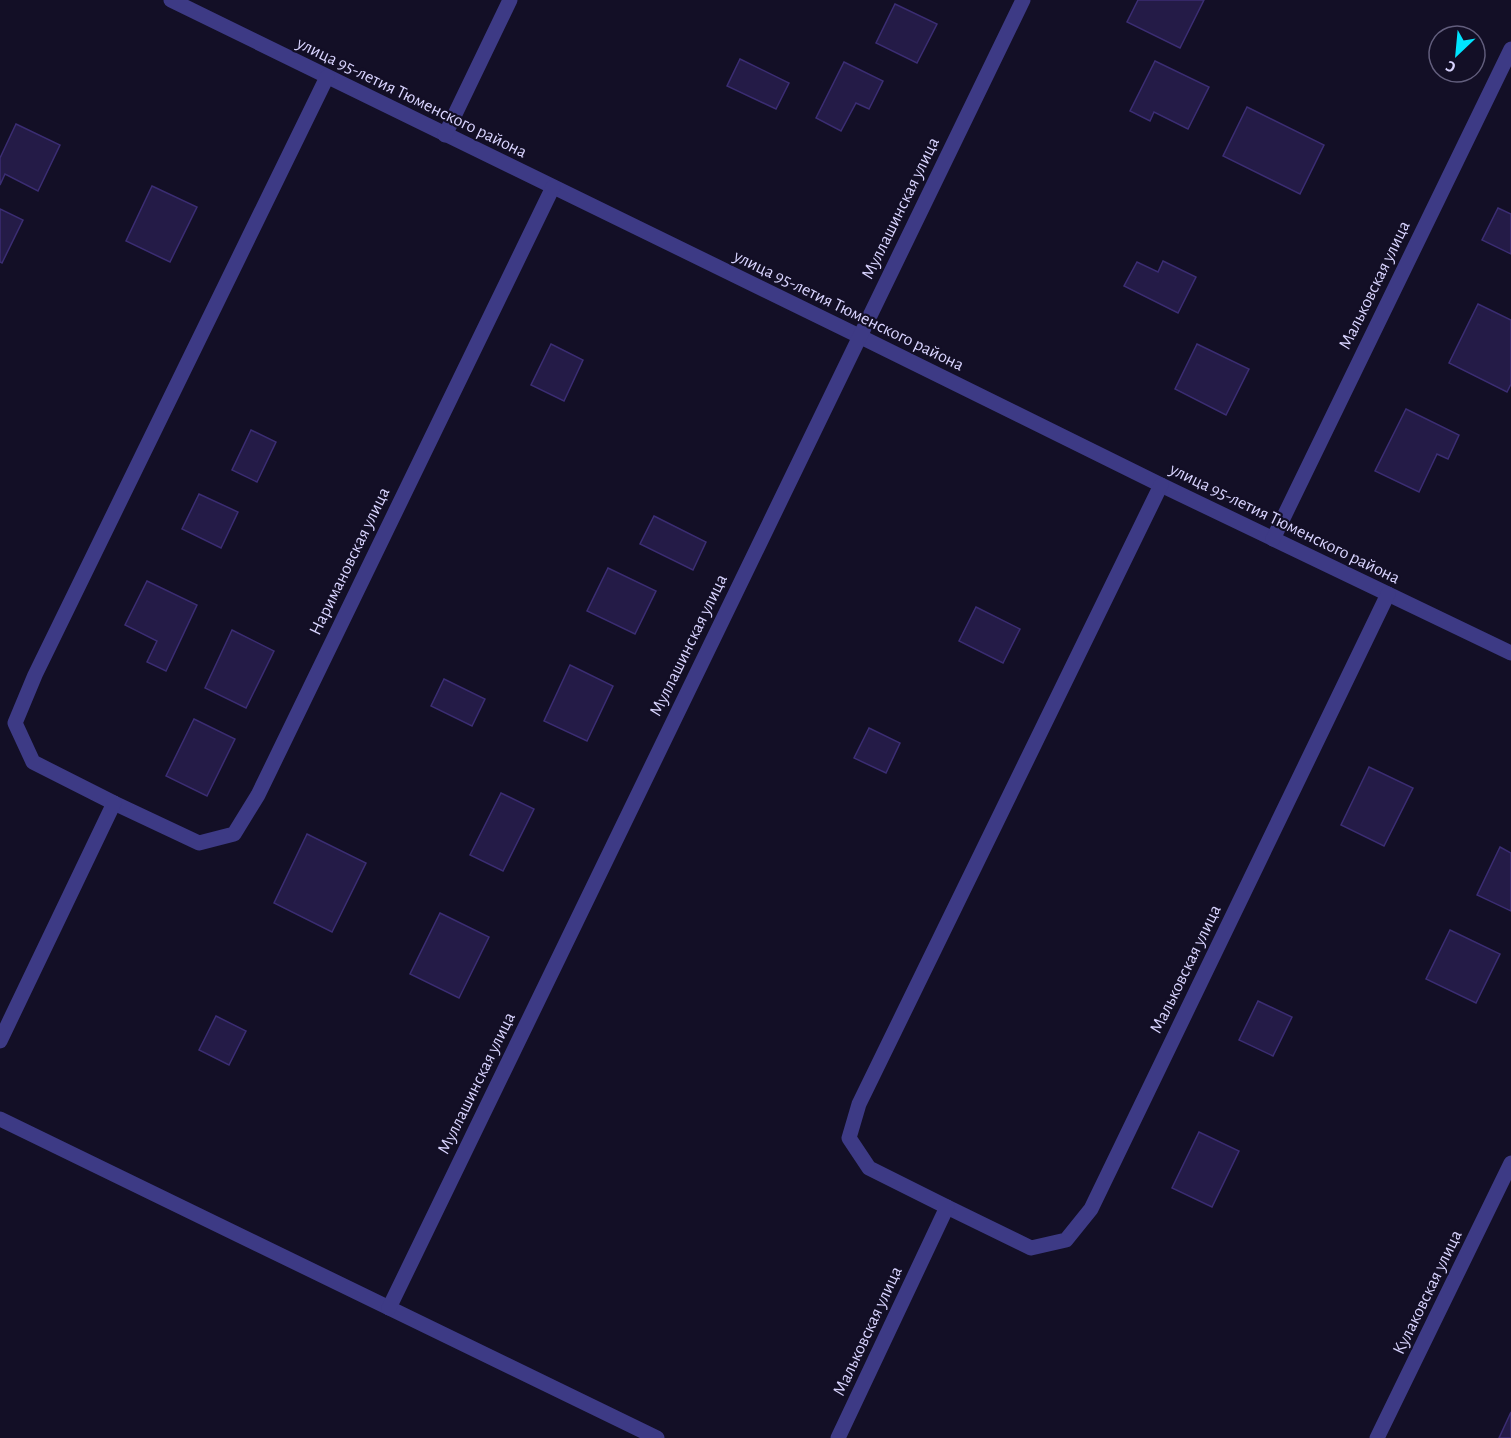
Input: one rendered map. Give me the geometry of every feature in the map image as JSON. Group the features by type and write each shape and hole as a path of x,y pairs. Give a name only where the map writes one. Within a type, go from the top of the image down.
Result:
{"street":[{"name":"улица 95-летия Тюменского района","path":"171,0 1161,485 1511,653"},
{"path":"445,135 510,0"},
{"name":"Муллашинская улица","path":"389,1308 1023,0"},
{"name":"Мальковская улица","path":"1273,538 1511,49"},
{"name":"Наримановская улица","path":"327,77 34,675 15,723 33,762 114,803 199,843 234,834 263,785 553,187"},
{"name":"Мальковская улица","path":"1161,485 859,1104 849,1138 868,1168 1030,1248 1066,1240 1091,1209 1388,594"},
{"path":"0,1041 114,803"},
{"path":"0,1119 657,1438"},
{"name":"Кулаковская улица","path":"1377,1438 1511,1162"},
{"name":"Мальковская улица","path":"838,1438 947,1207"}],"building":[{"path":"1138,0 1204,0 1180,48 1127,22"},
{"path":"895,4 937,24 917,63 876,43"},
{"path":"740,59 789,83 776,109 727,86"},
{"path":"1155,61 1209,87 1188,129 1154,112 1150,121 1130,111"},
{"path":"844,62 883,81 869,109 856,103 841,131 816,118"},
{"path":"1247,107 1324,145 1300,194 1223,156"},
{"path":"16,124 60,145 38,191 5,174 0,185 0,158"},
{"path":"152,186 197,207 170,262 126,241"},
{"path":"1498,208 1511,214 1511,254 1482,240"},
{"path":"0,209 23,220 2,263 0,262"},
{"path":"1163,261 1196,277 1178,313 1124,286 1137,262 1158,272"},
{"path":"1478,304 1511,320 1511,384 1507,392 1449,363"},
{"path":"551,344 583,360 564,401 531,385"},
{"path":"1197,344 1249,369 1226,415 1175,389"},
{"path":"1406,409 1459,435 1448,459 1437,454 1419,492 1375,471"},
{"path":"251,430 276,442 257,482 232,470"},
{"path":"199,494 238,512 221,548 182,529"},
{"path":"654,516 706,542 693,570 640,544"},
{"path":"608,568 656,591 635,634 587,611"},
{"path":"147,581 197,605 166,671 147,662 157,641 125,625"},
{"path":"976,607 1020,629 1003,663 959,641"},
{"path":"232,630 274,651 246,708 205,688"},
{"path":"570,665 613,686 587,741 544,721"},
{"path":"444,679 485,699 472,726 431,706"},
{"path":"194,719 235,739 207,796 166,776"},
{"path":"869,728 900,743 886,773 854,758"},
{"path":"1369,767 1413,788 1384,846 1341,825"},
{"path":"501,793 534,809 503,871 470,855"},
{"path":"307,834 366,863 332,932 274,903"},
{"path":"1500,847 1511,853 1511,911 1477,895"},
{"path":"440,913 489,937 459,998 410,974"},
{"path":"1450,930 1500,954 1476,1003 1426,979"},
{"path":"1258,1001 1292,1017 1273,1056 1239,1040"},
{"path":"216,1016 246,1031 229,1065 199,1050"},
{"path":"1199,1132 1239,1151 1212,1207 1172,1188"},
{"path":"1511,1412 1511,1438 1499,1438"}]}
